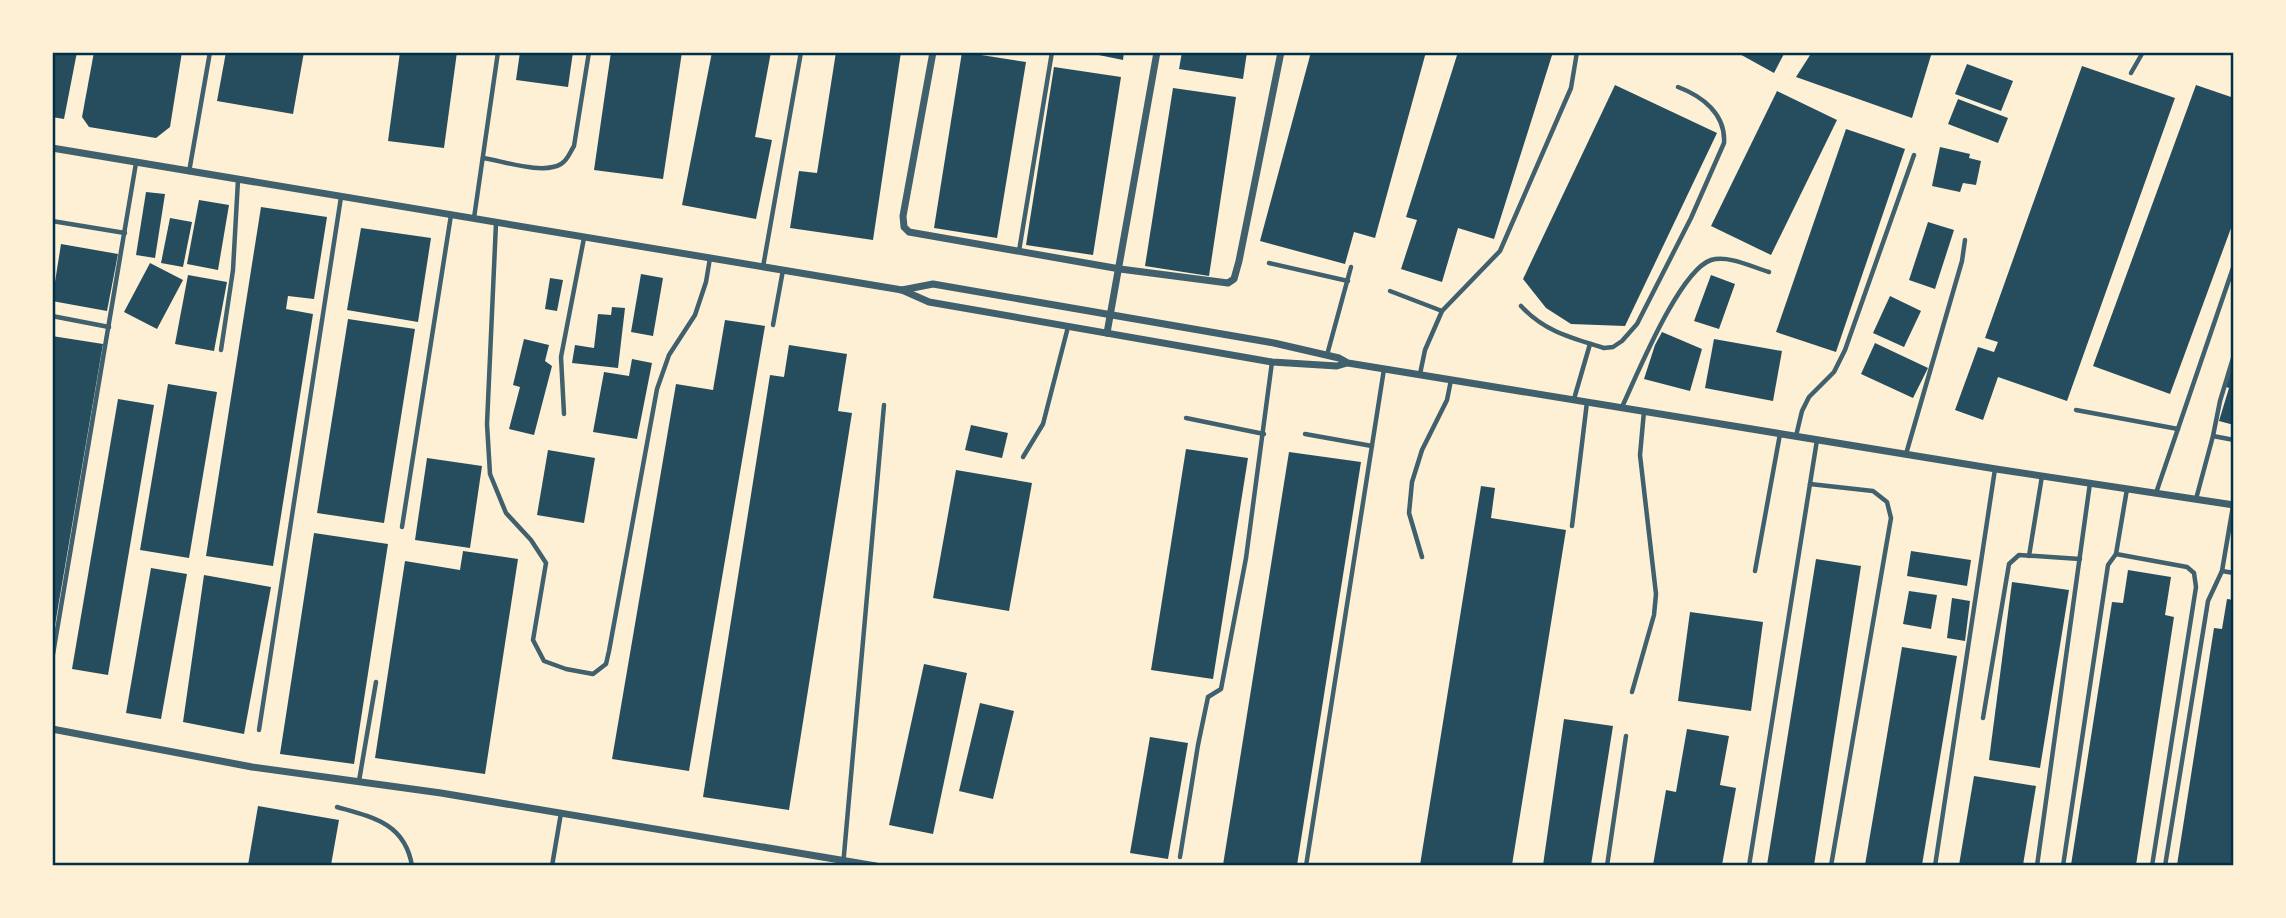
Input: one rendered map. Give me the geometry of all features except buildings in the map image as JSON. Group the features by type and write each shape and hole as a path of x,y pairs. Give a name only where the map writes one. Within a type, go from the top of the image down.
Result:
{"street":[{"path":"933,52 904,216 904,228 909,232 1120,269 1228,283 1234,279 1281,52"},
{"path":"1107,333 1157,52"},
{"path":"53,150 901,290 929,302 1272,362 1337,366 1348,363"},
{"path":"901,290 933,284 1274,343 1327,355 1348,363 1996,469 2234,505"},
{"path":"52,729 252,766 561,813 843,863 876,866"}],"lane":[{"path":"189,172 210,52"},
{"path":"474,219 498,52"},
{"path":"483,158 538,168 560,165 568,159 574,146 589,52"},
{"path":"763,267 800,52"},
{"path":"1019,251 1052,52"},
{"path":"1420,375 1425,350 1442,311 1500,251 1571,88 1577,52"},
{"path":"2131,73 2143,52"},
{"path":"1521,306 1534,321 1550,330 1604,348 1613,347 1622,341 1637,324 1724,143 1725,130 1705,100 1678,87"},
{"path":"1796,436 1802,411 1809,397 1834,372 1845,350 1914,155"},
{"path":"52,660 136,163"},
{"path":"221,350 233,270 238,180"},
{"path":"259,730 341,197"},
{"path":"402,527 451,215"},
{"path":"52,221 125,233"},
{"path":"496,223 487,424 490,474 506,513 531,540 546,563 533,640 544,661 593,674 606,664 609,651 657,389 669,355 695,314 706,282 710,258"},
{"path":"564,414 561,357 584,238"},
{"path":"1906,454 1962,261 1965,240"},
{"path":"1622,408 1653,341 1689,277 1711,261 1726,259 1769,272"},
{"path":"1269,263 1348,281"},
{"path":"2156,493 2234,265"},
{"path":"1327,355 1351,267"},
{"path":"774,325 783,270"},
{"path":"1390,291 1442,311"},
{"path":"52,316 109,327"},
{"path":"1023,457 1043,424 1068,326"},
{"path":"1574,400 1590,344"},
{"path":"2196,499 2234,355"},
{"path":"1180,857 1198,745 1209,697 1221,689 1246,558 1272,362"},
{"path":"1306,866 1384,369"},
{"path":"1422,557 1409,513 1412,482 1422,450 1447,400 1451,380"},
{"path":"1572,526 1587,402"},
{"path":"843,863 884,405"},
{"path":"2076,410 2178,429"},
{"path":"1632,692 1654,615 1656,594 1640,455 1644,411"},
{"path":"1186,418 1264,434"},
{"path":"1305,434 1372,446"},
{"path":"1755,570 1780,434"},
{"path":"2213,436 2234,440"},
{"path":"1749,866 1817,440"},
{"path":"1935,866 1996,469"},
{"path":"2029,556 2042,475"},
{"path":"2037,866 2090,482"},
{"path":"1810,484 1873,491 1886,502 1891,518 1831,866"},
{"path":"2063,866 2108,565 2116,554 2127,488"},
{"path":"2165,866 2208,601 2222,571 2234,505"},
{"path":"2116,554 2187,567 2194,573 2196,587 2152,866"},
{"path":"1983,718 2009,564 2019,555 2080,559"},
{"path":"2222,571 2234,573"},
{"path":"359,782 376,682"},
{"path":"1607,866 1626,736"},
{"path":"337,807 375,817 396,831 408,850 412,866"},
{"path":"552,866 561,813"}]}
